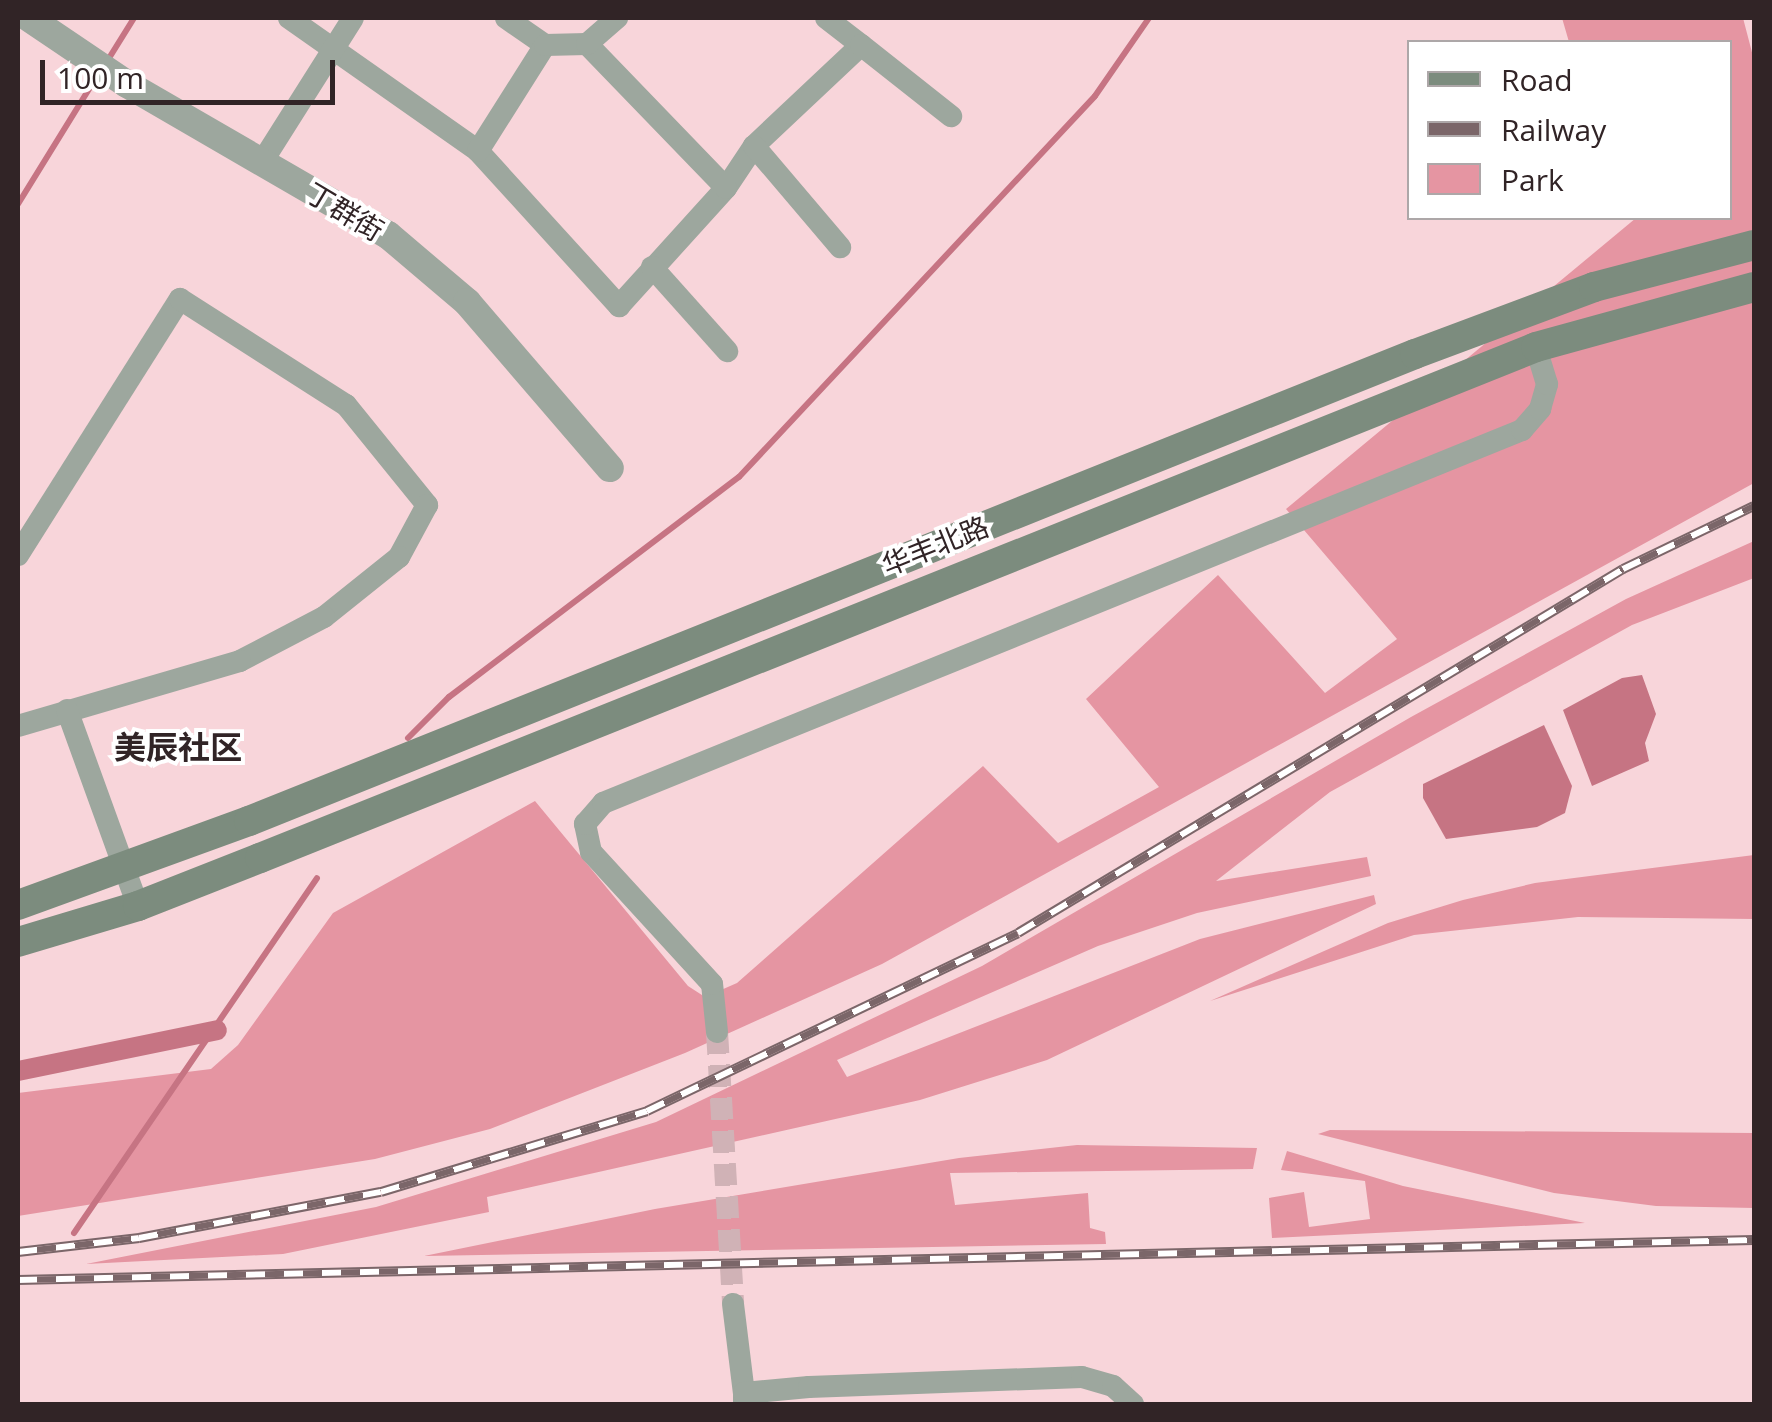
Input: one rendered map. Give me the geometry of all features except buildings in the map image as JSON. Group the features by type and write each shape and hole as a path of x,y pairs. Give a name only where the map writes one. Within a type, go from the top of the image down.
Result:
{"main road":[{"name":"华丰北路","path":"18,905 124,867 1414,354 1594,286 1754,246"},
{"name":"华丰北路","path":"18,942 138,906 1536,347 1754,286"}],"street":[{"name":"丁群街","path":"28,18 128,84 388,235 467,302 610,468"},
{"path":"289,18 478,151 619,306 726,188 754,146 861,45"},
{"path":"262,162 331,46 353,18"},
{"path":"506,18 545,45 588,44 618,18"},
{"path":"826,18 951,116"},
{"path":"588,44 726,188"},
{"path":"478,151 545,45"},
{"path":"754,146 840,247"},
{"path":"652,267 727,351"},
{"path":"18,555 180,300 346,405 427,505 399,557 324,617 240,661 18,726"},
{"path":"717,1032 712,984 591,852 585,824 602,803 1522,430 1540,410 1547,384 1536,347"},
{"path":"68,710 138,906"},
{"path":"733,1304 744,1399 1082,1378 1112,1386 1134,1404"}],"green space":[{"path":"1562,18 1743,18 1754,60 1754,483 882,964 685,1053 490,1129 375,1159 18,1216 18,1093 211,1069 238,1045 333,913 535,801 688,986 705,997 737,983 983,766 1058,843 1159,787 1086,699 1218,575 1325,693 1397,639 1286,509 1634,220 1732,220 1732,40 1568,40"},
{"path":"1754,541 1754,578 1632,625 1330,792 1216,881 1367,857 1371,876 1197,913 1098,946 837,1060 847,1077 1200,939 1374,895 1376,904 1047,1060 920,1100 487,1197 489,1212 283,1254 86,1264 376,1207 656,1122 982,966 1411,717 1626,599"},
{"path":"1754,855 1754,919 1578,917 1414,935 1210,1001 1388,923 1463,900 1535,883"},
{"path":"1330,1130 1754,1133 1754,1208 1656,1206 1554,1193 1318,1134"},
{"path":"1077,1145 1257,1148 1253,1169 950,1173 955,1205 1088,1193 1090,1228 1105,1232 1106,1244 424,1256 655,1209 959,1158"},
{"path":"1287,1151 1403,1186 1585,1223 1272,1238 1269,1198 1304,1192 1309,1227 1370,1219 1365,1181 1281,1170"}],"shaded area":[{"path":"1642,675 1656,714 1645,743 1649,761 1592,786 1563,710 1622,678"},
{"path":"1544,725 1572,786 1565,813 1537,827 1446,839 1423,798 1423,784"}],"waterway":[{"path":"106,63 134,18"},
{"path":"408,738 449,697 739,477 1095,96 1149,18"},
{"path":"18,204 99,73"},
{"path":"74,1233 317,878"},
{"path":"18,1071 217,1030"}],"tunnel":[{"path":"717,1032 733,1304"}],"railway":[{"path":"18,1252 139,1238 381,1192 647,1111 1018,933 1623,569 1754,506"},
{"path":"18,1280 1754,1240"}],"district":[{"name":"美辰社区","path":"178,747"}]}
